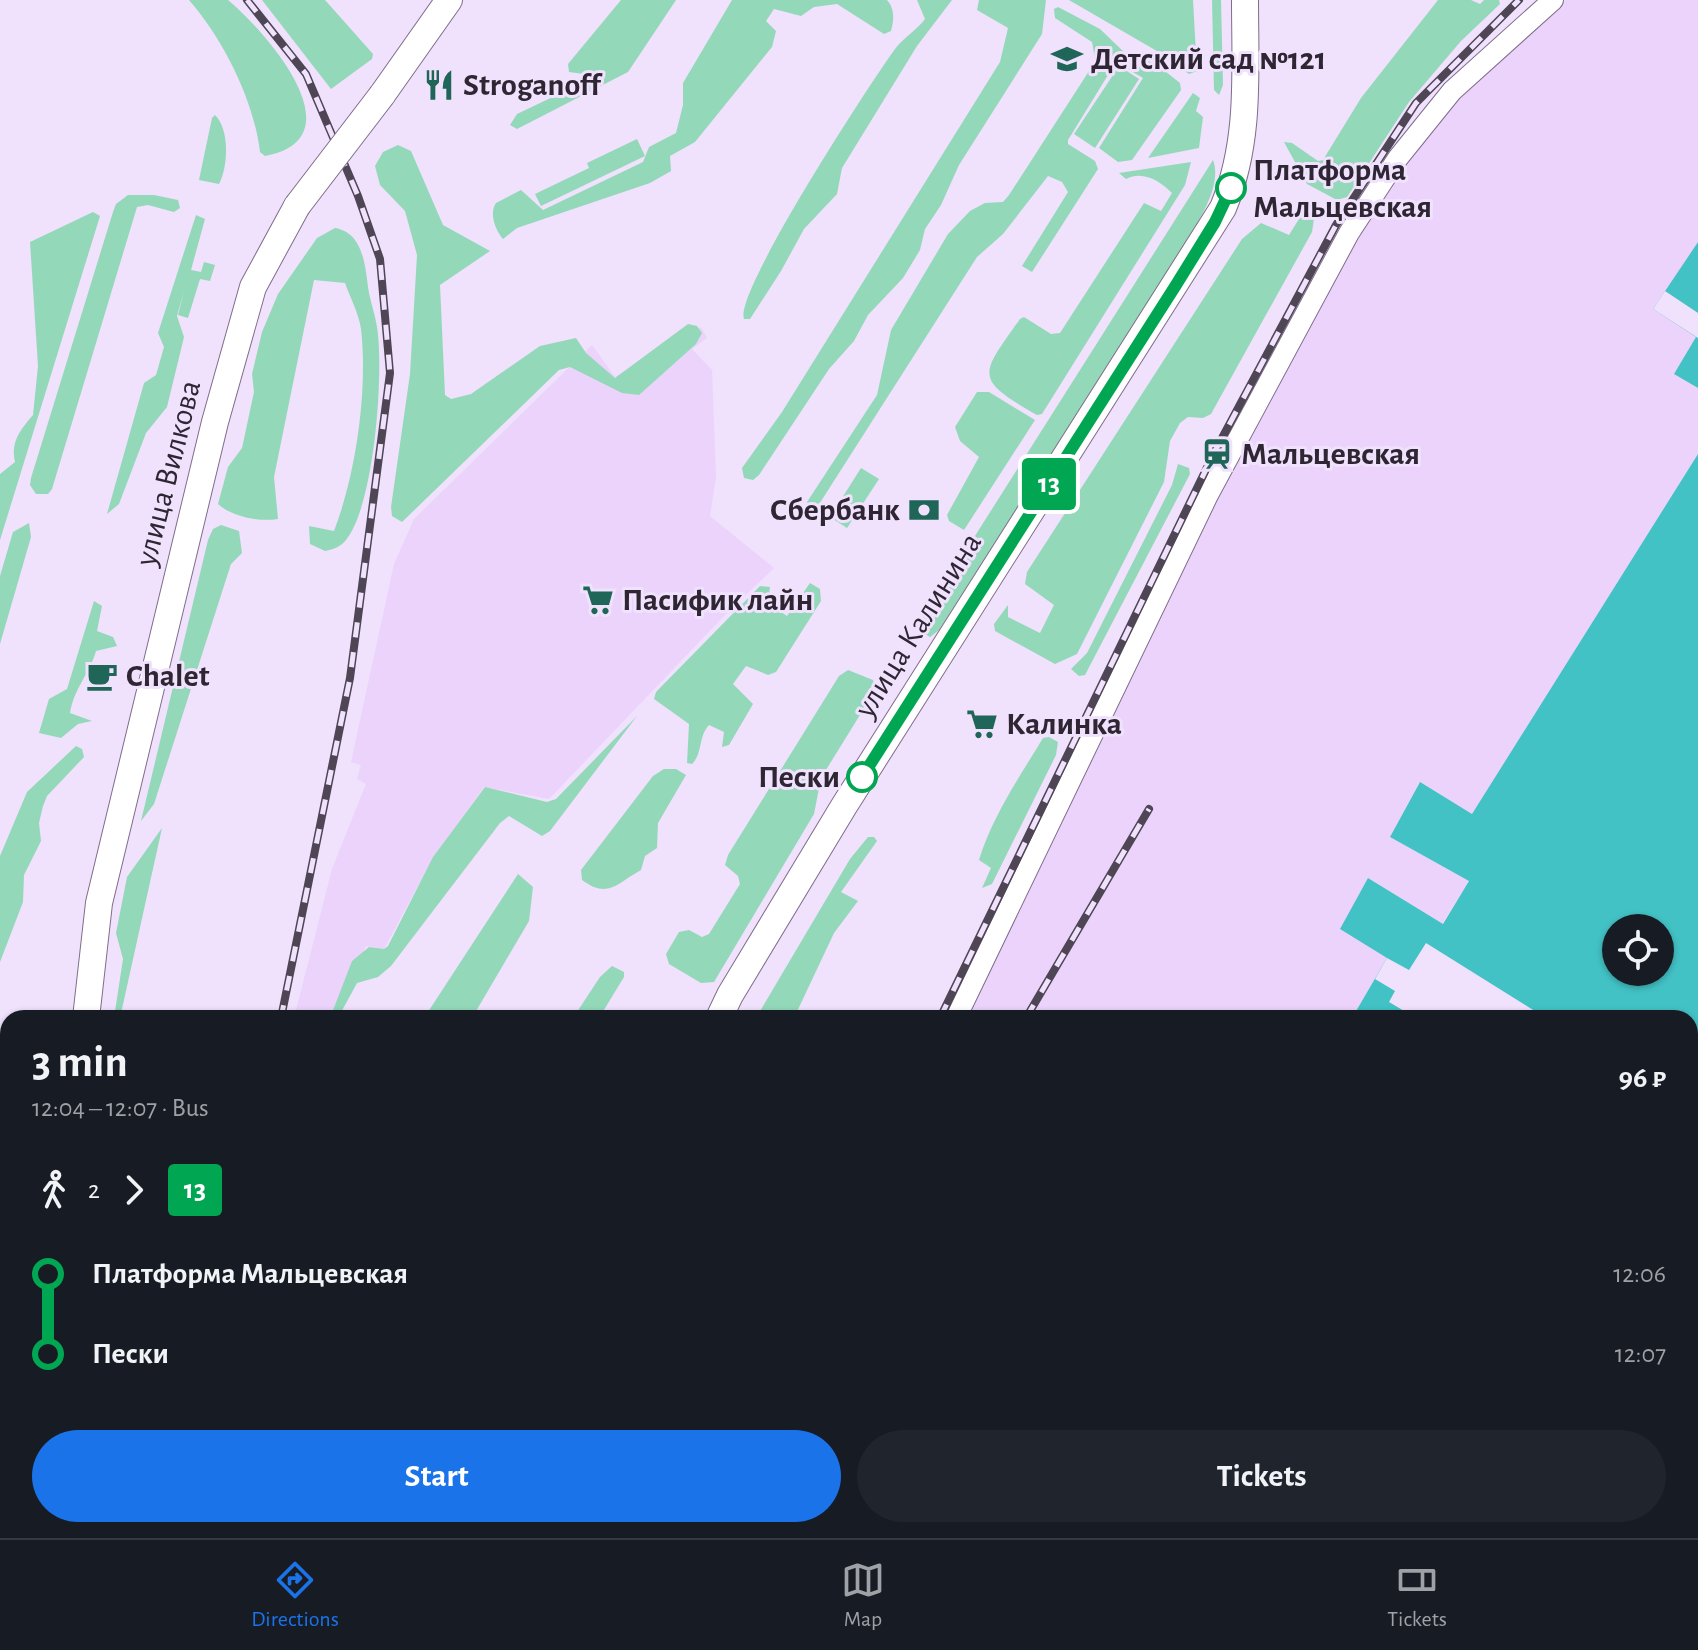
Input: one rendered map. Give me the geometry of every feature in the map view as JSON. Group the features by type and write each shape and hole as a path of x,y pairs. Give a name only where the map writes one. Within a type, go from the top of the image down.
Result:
{"main road":[{"name":"улица Вилкова","path":"87,1010 102,890 215,422 253,287 297,206 382,95 449,0"},
{"name":"улица Калинина","path":"723,1010 844,806 1223,208 1235,174 1244,131 1245,0"}],"street":[{"path":"960,1010 1208,495 1349,233 1398,158 1452,91 1553,0"}],"shaded area":[{"path":"189,0 228,0 281,58 296,82 305,107 305,128 292,145 265,156 260,152 251,112 235,71 214,33"},
{"path":"262,0 325,0 373,54 372,59 331,89"},
{"path":"621,0 676,0 628,72 517,129 510,125 517,114 584,82 584,74 569,72 568,64"},
{"path":"732,0 887,0 893,11 893,23 891,31 884,34 837,4 814,7 801,16 774,9 766,21 776,31 772,47 695,142 670,156 671,171 650,183 517,228 503,239 494,221 496,203 521,190 543,210 643,162 649,147 676,133 683,105 683,83"},
{"path":"917,0 952,0 917,46 842,168 837,194 804,229 750,319 744,319 747,301 760,270 807,186 895,49 925,19"},
{"path":"979,0 1046,0 1042,34 959,165 941,205 925,229 920,250 903,278 868,315 854,341 829,369 759,475 753,480 744,478 742,468 782,412 1000,62 1008,28 977,10"},
{"path":"1069,0 1193,0 1197,71 1189,74 1162,54"},
{"path":"1212,0 1221,0 1223,85 1219,95 1214,90"},
{"path":"1438,0 1471,0 1480,4 1484,0 1499,0 1500,4 1461,41 1409,102 1347,197 1337,200 1307,184 1284,142 1292,143 1318,161 1323,160 1361,98"},
{"path":"1566,0 1698,0 1698,242 1665,291 1696,337 1674,374 1698,388 1698,454 1472,814 1419,783 1390,837 1469,881 1442,924 1369,878 1387,958 1357,1010 968,1010 1215,498 1363,220 1458,95"},
{"path":"1058,7 1100,29 1124,52 1156,64 1180,83 1181,90 1132,160 1118,162 1099,148 1143,78 1116,62 1068,140 1068,144 1095,161 1098,169 1032,272 1022,266 1068,192 1062,182 1048,176 1003,234 977,257 816,509 809,511 807,502 877,395 891,330 948,234 970,211 985,203 1003,202 1091,68 1095,59 1092,42 1055,18 1054,9"},
{"path":"1119,66 1139,79 1095,148 1074,134"},
{"path":"1193,93 1200,98 1196,111 1203,117 1199,148 1148,158"},
{"path":"215,115 223,130 226,149 219,184 199,180"},
{"path":"637,139 645,156 541,206 535,194 589,168 587,163"},
{"path":"398,145 411,151 443,225 490,251 440,285 445,395 451,399 471,394 540,346 576,338 586,353 615,378 688,324 697,326 702,333 696,344 639,395 622,393 570,367 559,370 402,522 392,516 391,507 410,374 417,255 405,211 380,185 375,166 383,152"},
{"path":"1213,160 1215,181 1212,193 1185,245 939,630 930,637 920,631 923,618"},
{"path":"1191,162 1185,185 1042,414 1037,415 1016,403 993,383 990,374 997,353 1020,319 1024,317 1051,334 1060,333 1144,203 1161,211 1172,193 1151,178 1139,176 1126,179 1119,173"},
{"path":"128,195 154,195 178,200 180,208 174,212 148,205 137,207 52,489 48,494 36,494 30,485 31,478 113,212 116,204"},
{"path":"1309,203 1316,206 1312,232 1211,414 1203,418 1188,417 1180,423 1170,441 1164,482 1077,654 1055,664 995,631 994,624 1008,605 1008,617 1040,633 1054,605 1025,584 1027,572 1242,239 1261,223 1289,235"},
{"path":"93,212 100,216 0,540 0,474 15,462 15,442 33,415 38,366 30,242"},
{"path":"196,215 205,219 191,270 201,272 204,262 215,265 210,281 200,279 188,318 178,315 184,291 177,316 184,337 167,407 146,433 119,504 107,514 144,383 156,375 164,347 158,333"},
{"path":"335,228 352,237 362,253 377,330 379,382 374,442 364,500 346,540 325,551 310,544 309,526 334,531 354,458 361,405 361,329 345,283 314,280 274,477 278,519 246,518 218,504 228,467 242,448 254,392 252,374 262,332 278,294 317,238"},
{"path":"1698,242 1698,388 1674,374 1696,337 1653,309"},
{"path":"701,327 707,338 692,349 712,370 716,477 710,516 774,568 549,799 484,787 434,856 384,949 366,946 336,1010 296,1010 332,869 366,784 357,779 361,765 351,762 394,564 414,519 592,345 615,377"},
{"path":"977,392 989,392 1035,420 964,530 949,521 947,515 979,457 960,441 955,427"},
{"path":"1698,454 1698,1010 1357,1010 1387,958 1340,929 1368,878 1443,924 1469,881 1390,837 1420,782 1472,814"},
{"path":"1178,464 1189,468 1190,474 1085,675 1079,676 1071,669 1087,653 1172,485"},
{"path":"861,468 879,479 847,528 830,517"},
{"path":"29,523 31,537 0,644 0,576 13,532"},
{"path":"221,525 239,531 242,553 231,564 154,804 141,821 208,540 213,529"},
{"path":"810,583 820,589 821,601 776,672 768,675 746,666 733,684 753,704 729,745 722,747 724,732 709,725 695,760 692,764 687,763 689,724 654,699 656,692 760,586 770,587 768,603 787,616"},
{"path":"94,601 102,606 97,631 113,637 117,646 96,651 72,704 70,713 92,721 78,724 61,738 39,733 49,699 67,689"},
{"path":"848,670 873,680 876,689 821,778 814,814 714,982 701,983 669,964 666,954 679,932 689,930 702,937 709,934 740,884 738,876 725,865 728,855 839,676"},
{"path":"637,716 550,831 542,836 509,816 500,823 391,966 378,977 357,983 342,1010 333,1010 352,961 369,947 384,949 388,946 433,857 485,787 547,802 556,799"},
{"path":"1049,737 1058,742 1056,755 992,884 982,888 991,868 979,860 991,828 1043,738"},
{"path":"76,746 82,749 84,757 47,796 43,806 39,823 41,841 24,875 23,902 0,962 0,856 27,792"},
{"path":"664,769 676,769 686,775 658,823 657,848 645,856 641,870 606,889 591,886 582,880 581,870 653,776"},
{"path":"162,828 122,1010 115,1010 123,959 116,933 127,877"},
{"path":"868,837 874,837 877,841 841,892 858,901 834,933 798,1010 761,1010 850,859"},
{"path":"518,874 533,887 529,921 477,1010 429,1010"},
{"path":"612,966 624,972 604,1010 578,1010 600,977"}],"pier":[{"path":"1665,291 1698,313 1698,338 1653,309"},
{"path":"1426,943 1533,1010 1402,1010 1389,1002 1395,991 1375,979 1387,958 1409,970"}],"railway":[{"path":"247,0 306,74 358,196 380,259 390,373 350,678 283,1010"},
{"path":"944,1010 1214,453 1336,225 1416,103 1519,0"},
{"path":"1031,1010 1149,809"}],"bus line":[{"name":"13","path":"862,777 1176,285 1223,208 1231,188"}],"place":[{"name":"Детский сад №121","path":"1067,59"},
{"name":"Stroganoff","path":"439,85"},
{"name":"Платформа Мальцевская","path":"1231,188"},
{"name":"Мальцевская","path":"1217,454"},
{"name":"Сбербанк","path":"924,510"},
{"name":"Пасифик лайн","path":"598,600"},
{"name":"Chalet","path":"102,676"},
{"name":"Калинка","path":"982,724"},
{"name":"Пески","path":"862,777"}]}
